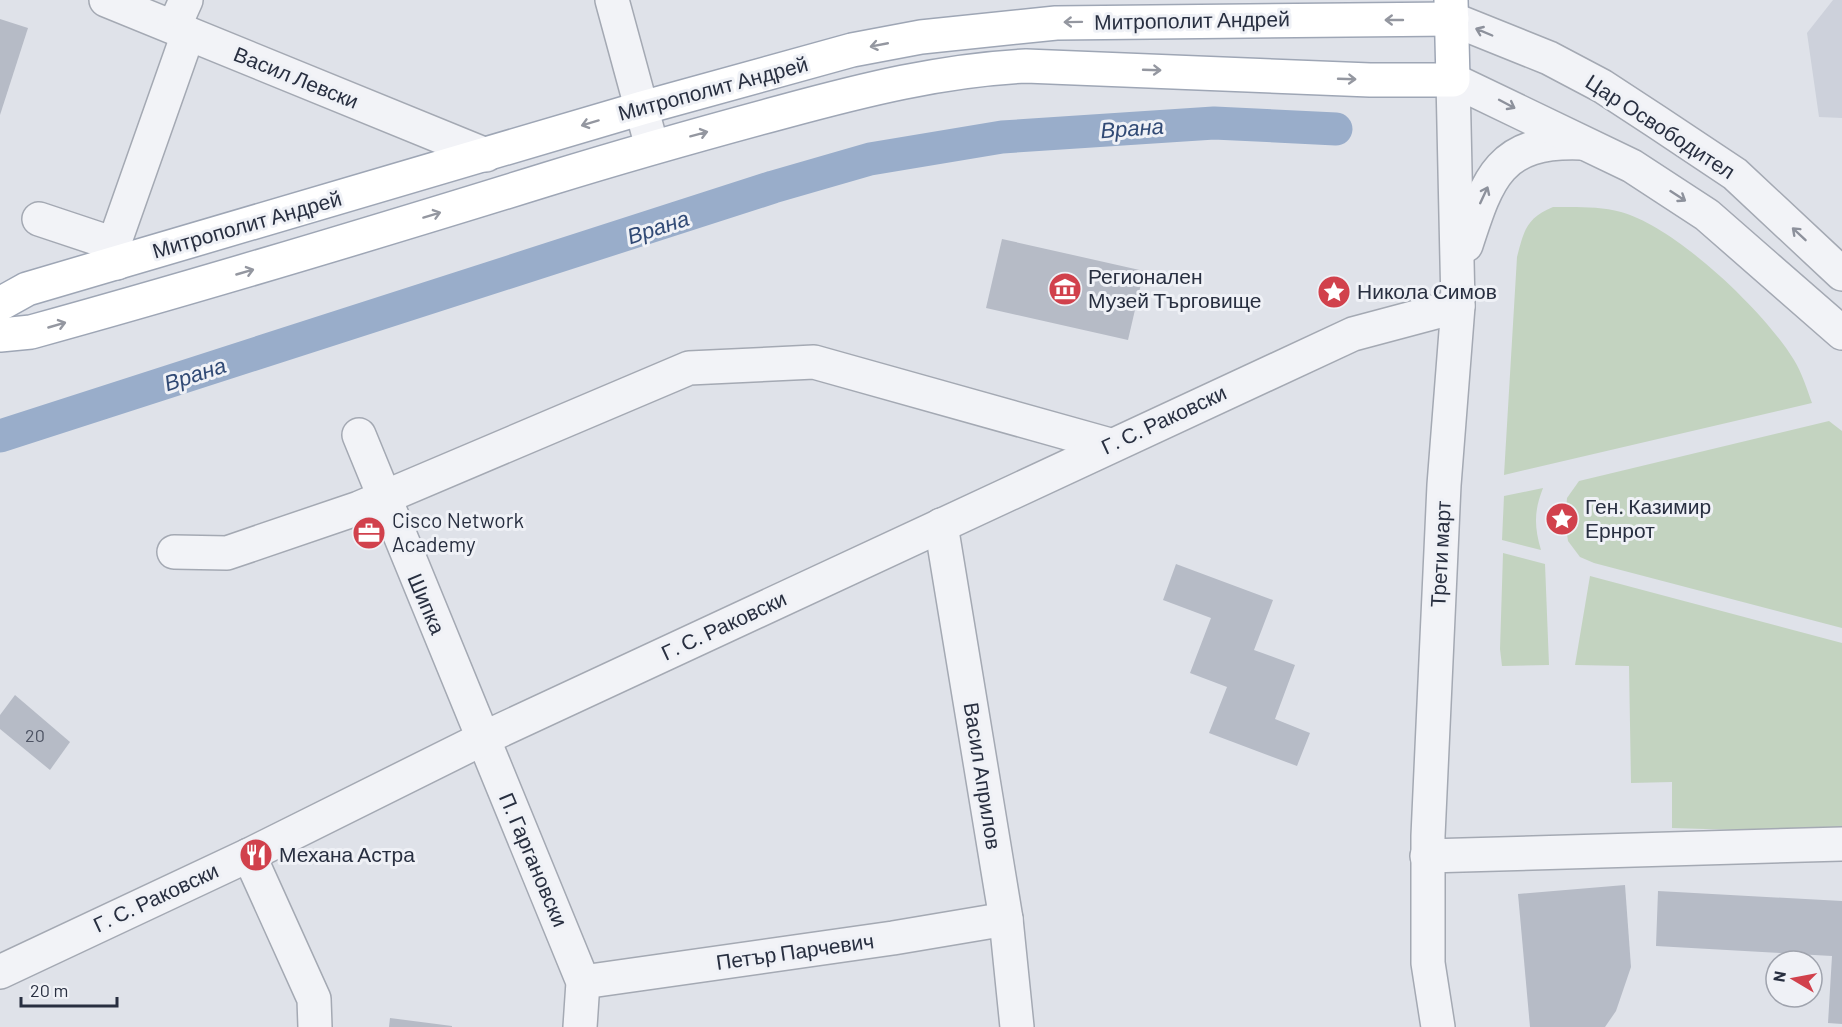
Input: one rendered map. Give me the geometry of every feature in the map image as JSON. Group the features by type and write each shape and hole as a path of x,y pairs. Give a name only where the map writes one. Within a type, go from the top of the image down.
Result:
{"main road":[{"path":"1337,20 1375,0"},
{"name":"Митрополит Андрей","path":"0,304 27,289 116,254 486,155 642,108 852,50 992,27 1056,23 1337,20 1451,10"},
{"path":"1451,10 1453,80"},
{"name":"Митрополит Андрей","path":"0,335 32,332 270,265 652,147 882,85 977,68 1026,66 1370,80 1453,80"}],"street":[{"name":"Васил Левски","path":"106,0 183,20 486,155"},
{"path":"612,0 652,147"},
{"name":"Цар Освободител","path":"1451,10 1602,86 1735,174 1842,274"},
{"path":"39,219 116,254 183,20"},
{"path":"1453,80 1632,166 1707,215 1842,333"},
{"name":"Трети март","path":"1437,1027 1428,963 1427,856 1444,485 1458,306 1453,80"},
{"path":"1458,270 1482,194 1496,171 1531,146 1558,142 1584,143"},
{"name":"Г. С. Раковски","path":"0,972 249,855 482,739 1110,445 1353,334 1458,306"},
{"path":"174,552 226,552 382,498 689,368 814,362 1110,445"},
{"name":"Шипка","path":"358,435 482,739"},
{"name":"Васил Априлов","path":"941,525 1006,919 1017,1027"},
{"name":"П. Гаргановски","path":"482,739 583,982"},
{"path":"1427,856 1842,844"},
{"path":"249,855 314,999 315,1027"},
{"name":"Петър Парчевич","path":"583,982 893,938 1006,919"},
{"path":"580,1027 583,982"}],"shaded area":[{"path":"1833,0 1842,0 1842,118 1819,117 1807,33"}],"green space":[{"path":"1553,207 1596,208 1621,212 1643,221 1692,253 1741,296 1780,340 1797,365 1812,403 1504,475 1517,257 1528,226 1537,216"},
{"path":"1829,421 1842,431 1842,628 1594,563 1580,557 1568,541 1565,520 1567,498 1579,481"},
{"path":"1543,488 1536,519 1541,550 1502,540 1504,496"},
{"path":"1503,553 1545,564 1549,665 1502,666 1500,649"},
{"path":"1590,576 1842,643 1842,833 1672,828 1672,782 1631,783 1629,666 1575,665"}],"building":[{"path":"0,19 28,28 0,115"},
{"name":"Регионален Музей Търговище","path":"1002,239 1144,271 1128,340 986,308"},
{"path":"1176,564 1273,600 1254,650 1295,665 1275,719 1310,733 1297,766 1209,733 1227,687 1190,673 1211,618 1163,600"},
{"path":"15,695 70,742 50,770 0,729 0,715"},
{"path":"1625,885 1631,967 1616,1011 1605,1027 1530,1027 1518,894"},
{"path":"1658,891 1842,901 1842,1024 1828,1023 1832,956 1824,956 1824,949 1764,949 1764,952 1656,946"},
{"path":"390,1018 452,1026 452,1027 389,1027"}],"waterway":[{"name":"Врана","path":"0,436 773,187 870,159 1002,137 1214,123 1336,129"}],"place":[{"name":"Регионален Музей Търговище","path":"1065,289"},
{"name":"Никола Симов","path":"1334,292"},
{"name":"Ген. Казимир Ернрот","path":"1562,519"},
{"name":"Cisco Network Academy","path":"369,533"},
{"name":"Механа Астра","path":"256,855"}]}
